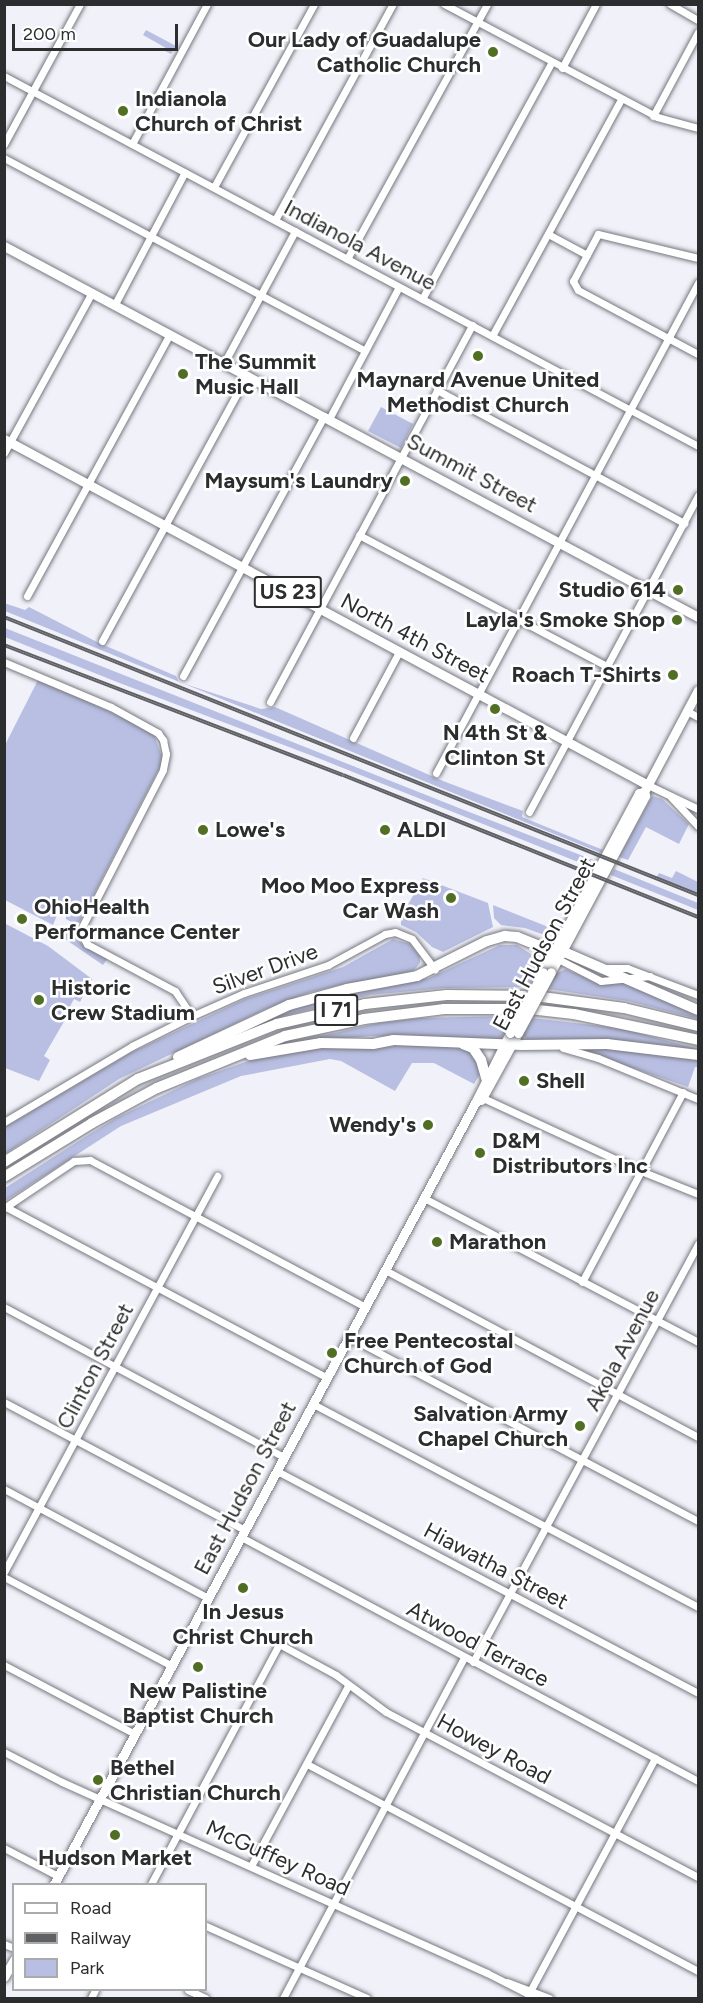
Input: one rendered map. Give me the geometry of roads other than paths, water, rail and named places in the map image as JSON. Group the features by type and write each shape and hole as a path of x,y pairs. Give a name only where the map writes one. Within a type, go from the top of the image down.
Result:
{"highway":[{"path":"138,1079 202,1043 289,1005 347,989 417,976 501,936 517,937 699,1010"},
{"name":"I 71","path":"4,1162 138,1079 277,1024 365,1004 447,995 495,994 575,1000 624,1008 699,1026"},
{"name":"I 71","path":"4,1177 157,1088 285,1036 364,1019 444,1009 513,1008 574,1014 699,1040"},
{"path":"215,1065 250,1055 321,1043 374,1044 394,1040 460,1042 512,1038 550,1045 607,1044 699,1055"},
{"path":"460,1042 473,1048 482,1060 486,1078"}],"main road":[{"name":"Summit Street","path":"4,246 699,617"},
{"name":"North 4th Street","path":"7,440 566,741 646,789"},
{"name":"East Hudson Street","path":"471,1111 483,1098 512,1038 645,796 646,789 699,690"},
{"name":"East Hudson Street","path":"57,1882 100,1798 471,1111 486,1078 512,1038"},
{"path":"4,1977 12,1963"}],"street":[{"path":"4,144 80,4"},
{"path":"132,144 207,4"},
{"path":"214,187 314,4"},
{"path":"275,220 393,4"},
{"path":"444,4 655,117 699,128"},
{"path":"347,259 487,4"},
{"path":"562,68 597,4"},
{"path":"670,4 699,20"},
{"path":"655,117 699,32"},
{"path":"422,299 552,62"},
{"name":"Indianola Avenue","path":"4,76 699,446"},
{"path":"492,336 621,99"},
{"path":"4,158 365,351"},
{"path":"115,304 186,172"},
{"path":"224,363 295,231"},
{"path":"548,234 587,255"},
{"path":"699,258 598,234 574,279 577,289 699,354"},
{"path":"436,772 699,283"},
{"path":"183,676 399,287"},
{"path":"4,453 7,440 92,292"},
{"path":"270,702 472,325"},
{"path":"27,596 170,334"},
{"path":"102,642 247,375"},
{"path":"437,390 684,523"},
{"path":"529,812 699,495"},
{"path":"359,535 606,666"},
{"path":"353,738 399,652"},
{"path":"4,662 111,706 158,733 163,740 166,754 163,770 80,931 87,944 176,991 192,1016"},
{"path":"687,711 699,717"},
{"path":"646,789 699,809"},
{"path":"671,797 699,826"},
{"name":"Silver Drive","path":"4,1122 132,1046 192,1016 244,993 328,965 385,934 395,932 412,939 435,969"},
{"path":"558,954 601,981 650,976"},
{"path":"597,968 627,968 699,995"},
{"path":"550,1045 588,1055 699,1099"},
{"path":"582,1282 683,1092"},
{"path":"483,1098 641,1171 699,1194"},
{"path":"327,1378 5,1207 74,1161 82,1158 90,1160 365,1307"},
{"name":"Clinton Street","path":"4,1572 217,1176"},
{"path":"424,1197 699,1342"},
{"name":"Akola Avenue","path":"473,1662 699,1244"},
{"path":"385,1270 699,1437"},
{"path":"4,1307 284,1456"},
{"path":"349,1336 699,1521"},
{"name":"Atwood Terrace","path":"4,1402 473,1662 699,1781"},
{"path":"313,1404 699,1607"},
{"name":"Hiawatha Street","path":"277,1471 699,1694"},
{"path":"4,1489 208,1598"},
{"path":"4,1577 172,1666"},
{"name":"Howey Road","path":"178,1833 279,1644 336,1676 386,1712 699,1877"},
{"path":"283,1998 464,1657"},
{"path":"4,1665 135,1734"},
{"path":"251,1866 348,1686"},
{"name":"McGuffey Road","path":"4,1752 62,1782 504,1981 549,1998"},
{"path":"530,1992 655,1758"},
{"path":"307,1764 699,1971"},
{"path":"152,1883 178,1833"},
{"path":"4,1848 57,1882"},
{"path":"207,1926 367,1998"},
{"name":"McGuffey Road","path":"530,1992 537,1998"}],"railway":[{"path":"4,617 698,895"},
{"path":"4,645 343,775 698,917"}],"place":[{"name":"Our Lady of Guadalupe Catholic Church","path":"493,52"},
{"name":"Indianola Church of Christ","path":"123,111"},
{"name":"Maynard Avenue United Methodist Church","path":"478,356"},
{"name":"The Summit Music Hall","path":"183,374"},
{"name":"Maysum's Laundry","path":"405,481"},
{"name":"Studio 614","path":"678,590"},
{"name":"Layla's Smoke Shop","path":"677,620"},
{"name":"Roach T-Shirts","path":"673,675"},
{"name":"N 4th St & Clinton St","path":"495,709"},
{"name":"Lowe's","path":"203,830"},
{"name":"ALDI","path":"385,830"},
{"name":"Moo Moo Express Car Wash","path":"451,898"},
{"name":"OhioHealth Performance Center","path":"22,919"},
{"name":"Historic Crew Stadium","path":"39,1000"},
{"name":"Shell","path":"524,1081"},
{"name":"Wendy's","path":"428,1125"},
{"name":"D&M Distributors Inc","path":"480,1153"},
{"name":"Marathon","path":"437,1242"},
{"name":"Free Pentecostal Church of God","path":"332,1353"},
{"name":"Salvation Army Chapel Church","path":"580,1426"},
{"name":"In Jesus Christ Church","path":"243,1588"},
{"name":"New Palistine Baptist Church","path":"198,1667"},
{"name":"Bethel Christian Church","path":"98,1780"},
{"name":"Hudson Market","path":"115,1835"}]}
